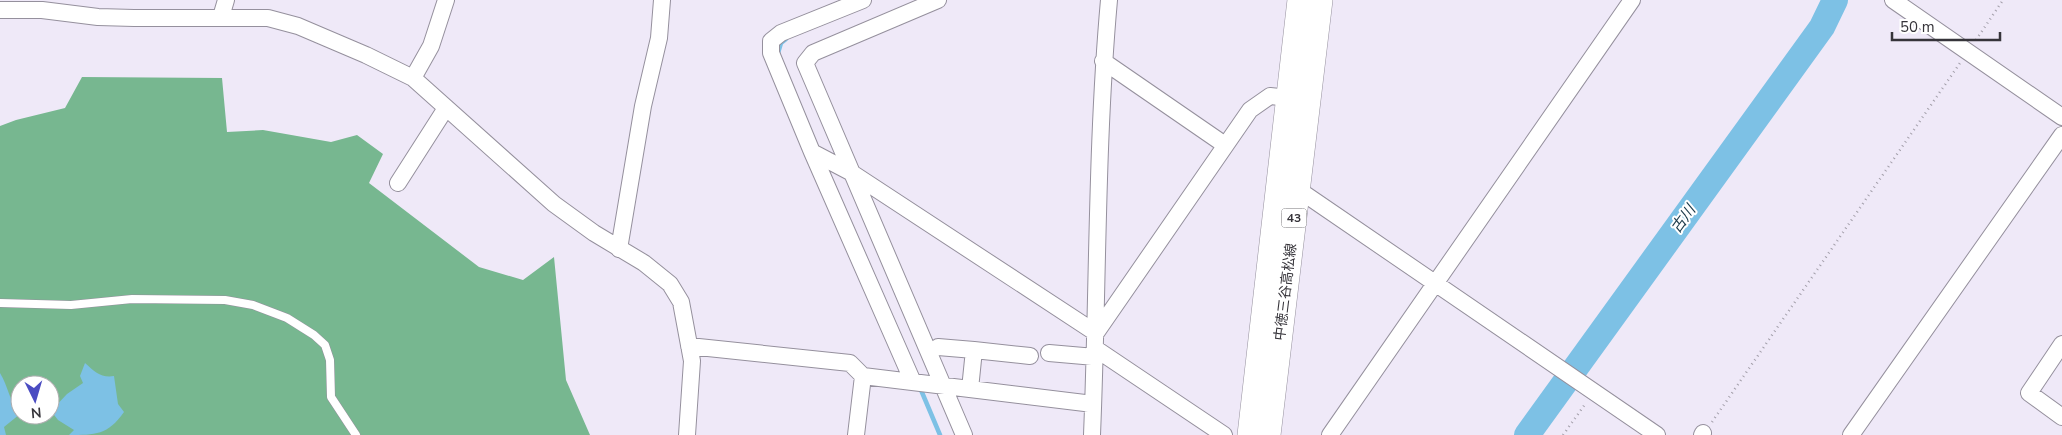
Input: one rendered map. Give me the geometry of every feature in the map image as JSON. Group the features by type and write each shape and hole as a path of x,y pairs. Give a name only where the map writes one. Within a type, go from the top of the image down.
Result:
{"main road":[{"name":"中徳三谷高松線","path":"1268,435 1298,99 1300,0"},
{"name":"中徳三谷高松線","path":"1298,99 1320,0"},
{"name":"中徳三谷高松線","path":"1250,435 1289,183"}],"street":[{"path":"221,17 226,0"},
{"path":"413,78 431,46 446,0"},
{"path":"619,249 643,106 659,38 662,0"},
{"path":"863,0 781,34 771,41 771,53 812,152 913,382"},
{"path":"938,0 813,53 804,63 964,435"},
{"path":"1092,435 1103,61 1109,0"},
{"path":"1330,435 1632,0"},
{"path":"1893,0 2062,117"},
{"path":"0,10 42,10 98,17 125,18 268,18 298,26 366,55 413,78 554,204 619,249 644,263 670,284 681,302 689,346 691,371 687,435"},
{"path":"1103,61 1225,146"},
{"path":"1096,347 1250,110 1270,96 1298,99"},
{"path":"398,183 446,108"},
{"path":"1851,435 2062,135"},
{"path":"812,152 852,173 1096,347 1224,435"},
{"path":"1289,183 1435,285 1657,435"},
{"path":"2062,344 2029,393 2062,417"},
{"path":"689,346 850,363 862,376 1093,404"},
{"path":"938,347 1030,356"},
{"path":"1049,353 1096,347"},
{"path":"970,389 974,350"},
{"path":"856,435 862,376"}],"lane":[{"path":"0,303 71,305 132,298 225,300 253,305 287,318 314,335 325,345 330,360 332,397 356,435"}],"path":[{"path":"1706,430 2003,0"},
{"path":"1563,435 1590,390"}],"green space":[{"path":"82,77 222,78 227,132 263,130 331,142 357,135 383,154 369,183 479,267 523,280 554,257 566,380 590,435 0,435 0,126 16,120 65,108"}],"water":[{"path":"85,363 95,372 114,376 118,404 124,412 112,425 100,432 86,435 69,435 74,430 60,421 60,401 83,383 80,376"},
{"path":"0,373 10,395 10,422 4,427 6,435 0,435"}],"waterway":[{"name":"古川","path":"1527,435 1822,27 1835,0"},
{"path":"778,53 781,43 786,39"},
{"path":"921,390 940,435"}]}
